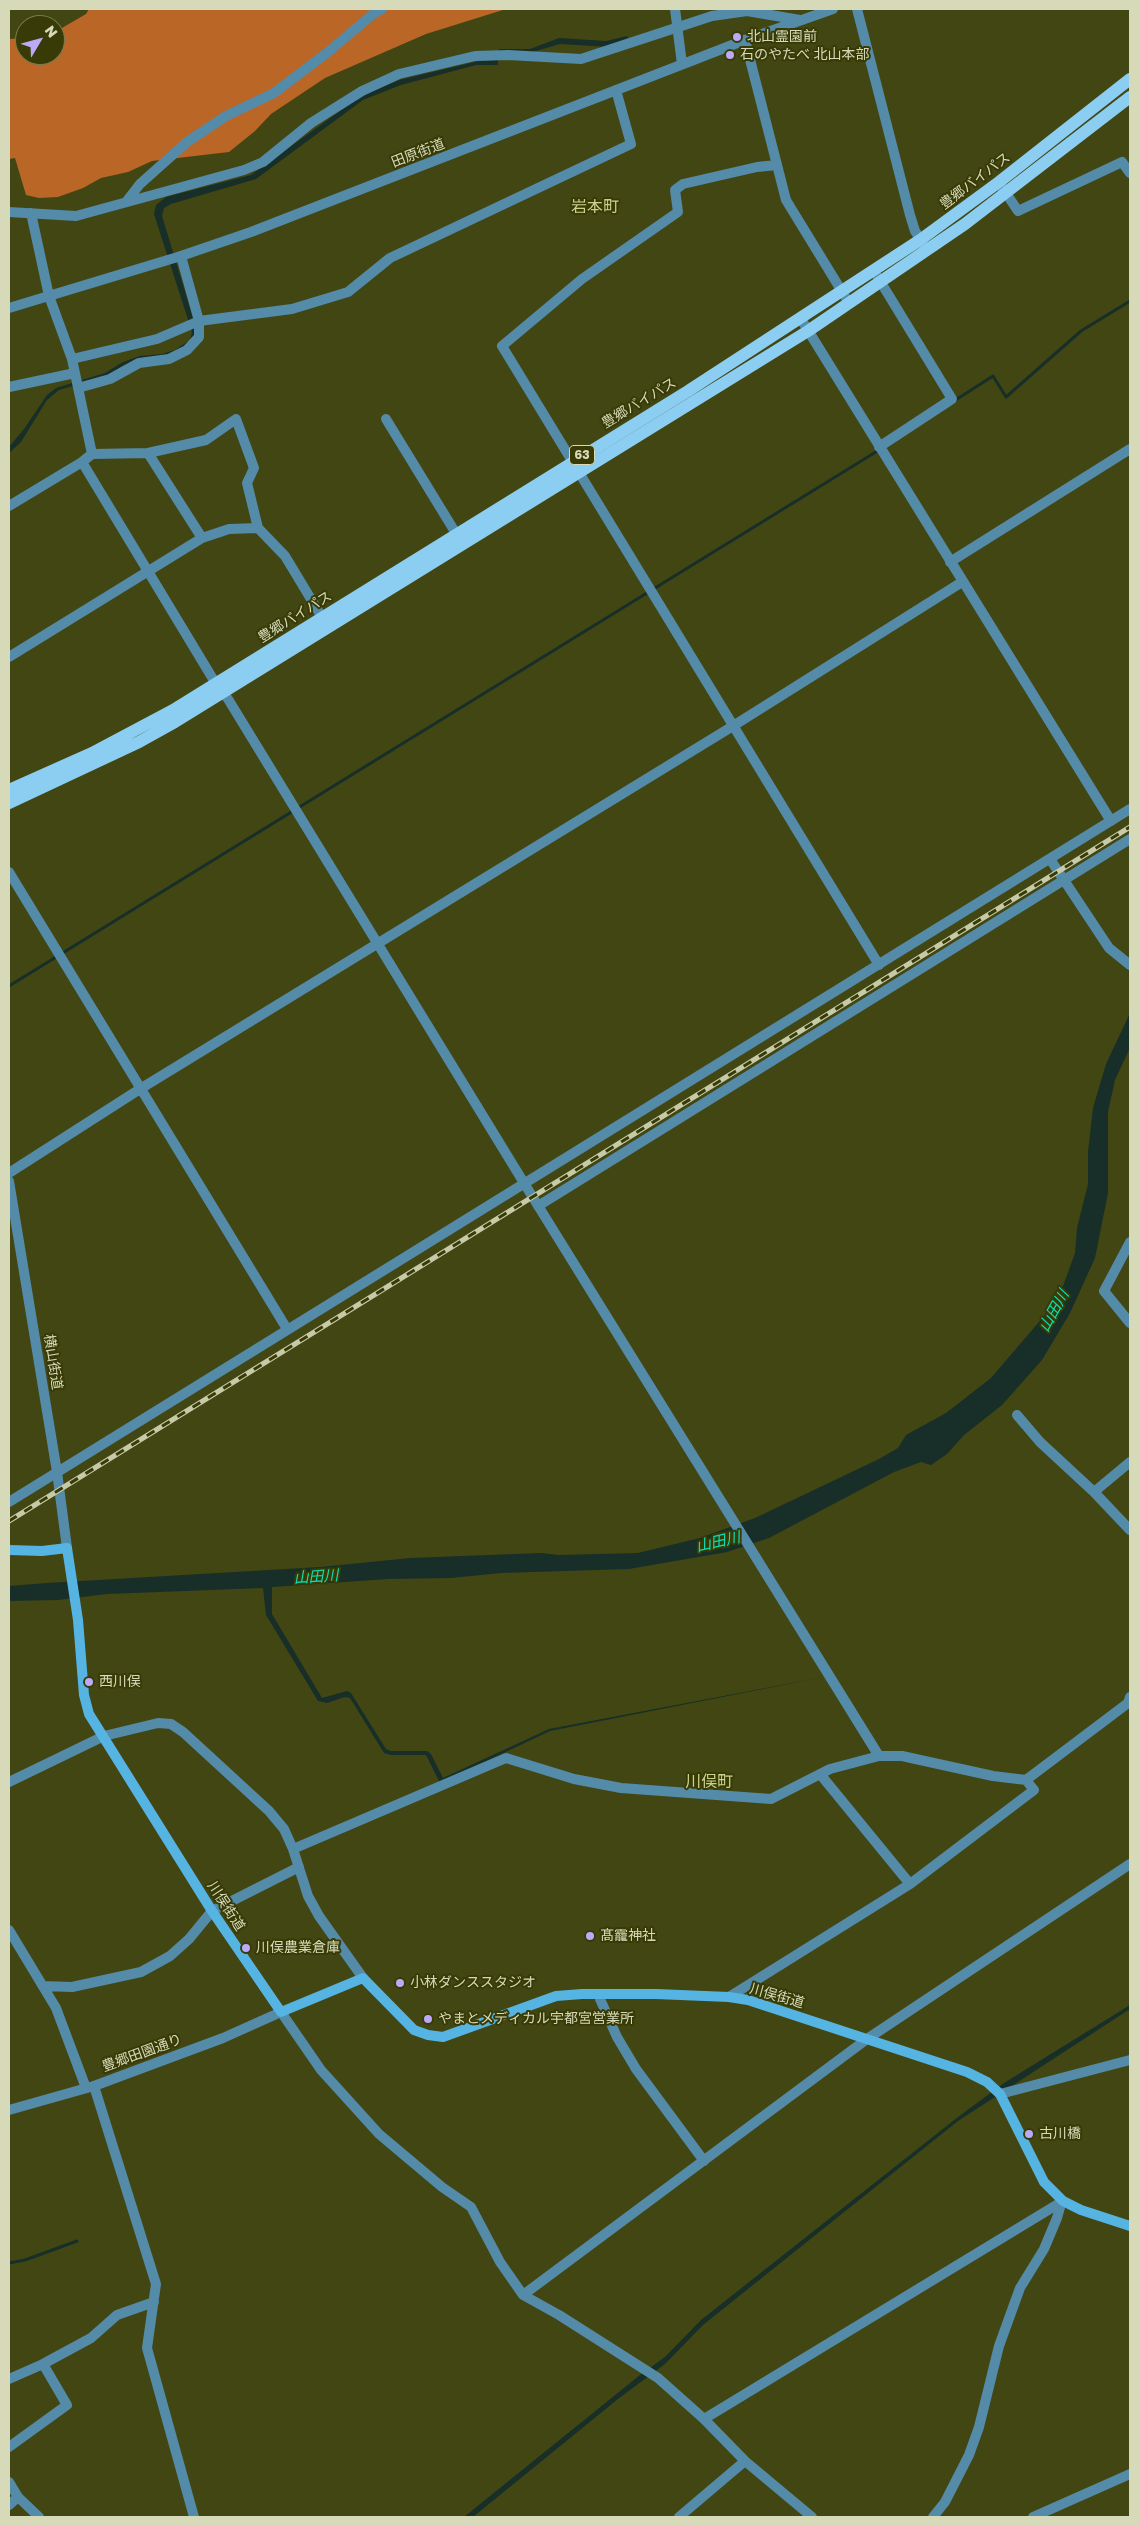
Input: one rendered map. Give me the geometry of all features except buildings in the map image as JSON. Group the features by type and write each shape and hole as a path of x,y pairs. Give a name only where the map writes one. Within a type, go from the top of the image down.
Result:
{"main road":[{"name":"豊郷バイパス","path":"1002,187 1130,79"},
{"name":"豊郷バイパス","path":"9,803 139,742 325,622 459,540 578,473 924,245 1002,187 1130,97"},
{"name":"豊郷バイパス","path":"459,540 571,462 805,325"},
{"name":"豊郷バイパス","path":"9,790 131,733 220,688"},
{"path":"9,1550 42,1552 67,1548"},
{"name":"川俣街道","path":"67,1548 77,1612 85,1706 212,1911 281,2012"},
{"path":"281,2012 363,1978"},
{"name":"川俣街道","path":"363,1978 414,2030 442,2037 556,1996 600,1994 729,1997 763,2005 967,2072 988,2082 1000,2094 1044,2182 1062,2203 1130,2226"}],"street":[{"path":"126,202 140,184 187,142 226,116 274,93 328,52 373,14 382,9"},
{"path":"675,9 676,29 682,64"},
{"name":"田原街道","path":"9,308 181,256 294,216 682,64 833,9"},
{"path":"857,9 910,215 924,245"},
{"path":"9,212 76,216 244,170 263,162 311,123 362,91 400,74 475,56 508,55 581,59 676,29 711,12 747,11 800,20"},
{"path":"745,40 786,200 846,297"},
{"path":"72,359 157,340 199,321 292,309 348,292 390,258 631,144 616,90"},
{"path":"1002,187 1018,211 1122,162 1130,172"},
{"path":"777,165 757,167 683,184 675,190 678,212 582,279 502,346 879,965"},
{"path":"31,213 49,296 72,359 92,454"},
{"path":"78,388 110,379 139,363 169,359 187,350 199,337 199,321 181,256"},
{"path":"877,276 952,398 879,447"},
{"path":"805,325 1111,821"},
{"path":"9,386 75,373"},
{"path":"9,506 92,454 148,453 206,440 236,419 254,468 247,483 258,528 285,556 325,622"},
{"path":"386,419 459,540"},
{"path":"950,562 1130,449"},
{"path":"148,453 202,538"},
{"path":"82,462 377,945 879,1756"},
{"path":"9,657 202,538 229,529 258,528"},
{"path":"9,1173 140,1089 377,945 962,582"},
{"path":"9,1502 1130,809"},
{"path":"538,1206 1130,838"},
{"path":"1050,858 1109,948 1130,965"},
{"path":"9,872 287,1329"},
{"name":"横山街道","path":"9,1181 57,1472 67,1548"},
{"path":"1130,1242 1104,1291 1130,1323"},
{"path":"1017,1415 1040,1442 1094,1492 1130,1530"},
{"path":"1094,1492 1130,1462"},
{"path":"293,1849 506,1758 574,1779 621,1788 771,1799 830,1769 879,1756 902,1756 993,1776 1026,1780 1128,1702 1130,1697"},
{"name":"川俣街道","path":"104,1736 158,1723 171,1724 183,1732 269,1811 284,1829 293,1849 308,1896 363,1978"},
{"path":"9,1782 104,1736"},
{"path":"820,1774 910,1884"},
{"path":"729,1997 910,1884 1034,1790 1026,1780"},
{"path":"523,2295 867,2039 1130,1864"},
{"path":"43,1986 72,1987 141,1972 170,1956 189,1939 212,1911 299,1867"},
{"path":"9,1930 56,2008 90,2087 156,2284 147,2348 194,2517"},
{"path":"600,1994 600,1999 617,2037 636,2069 704,2161"},
{"path":"281,2012 321,2070 379,2134 442,2187 471,2207 500,2262 523,2295 559,2315 658,2378 704,2419 745,2461 812,2517"},
{"name":"豊郷田園通り","path":"9,2110 90,2087 223,2038 281,2012"},
{"path":"1000,2094 1130,2060"},
{"path":"704,2419 1062,2203"},
{"path":"933,2517 945,2502 969,2455 979,2426 999,2346 1020,2288 1044,2249 1062,2203"},
{"path":"9,2379 43,2364 91,2338 117,2315 154,2302"},
{"path":"9,2447 67,2405 43,2364"},
{"path":"679,2517 745,2461"},
{"path":"1033,2517 1130,2474"},
{"path":"9,2482 18,2497 39,2517"},
{"path":"9,2505 18,2497"}],"shaded area":[{"path":"89,9 506,9 426,34 325,78 271,114 255,131 229,152 152,161 128,172 101,178 83,188 58,197 39,198 26,195 15,158 9,159 9,39 15,39 15,65 65,65 65,26 86,14"}],"water":[{"path":"627,36 630,41 609,47 560,44 529,53 498,52 499,49 530,49 559,38 606,41"},
{"path":"498,60 498,65 476,65 401,85 363,100 256,179 171,204 164,208 162,216 197,331 195,339 178,352 124,365 107,376 59,390 47,400 21,442 9,453 9,447 47,395 56,388 105,373 123,362 140,356 162,354 175,350 190,340 192,332 154,214 156,205 166,197 251,175 361,96 399,80 479,61"},
{"name":"山田川","path":"1130,1013 1130,1048 1115,1080 1108,1112 1108,1193 1095,1258 1070,1313 1042,1360 1002,1405 964,1435 947,1454 931,1465 921,1462 894,1472 769,1538 727,1552 629,1569 501,1573 451,1578 388,1579 272,1587 272,1614 322,1698 347,1691 351,1693 386,1749 391,1751 427,1751 431,1754 443,1778 549,1729 824,1677 550,1731 440,1783 426,1755 391,1755 384,1753 350,1698 345,1697 327,1703 318,1701 266,1615 263,1588 107,1594 58,1600 9,1601 9,1586 47,1583 320,1567 410,1558 541,1553 559,1555 638,1553 700,1538 755,1518 879,1459 898,1448 906,1435 946,1413 991,1378 1044,1316 1063,1286 1075,1253 1077,1228 1088,1184 1088,1152 1093,1108 1106,1064"},
{"path":"1130,2005 1130,2009 958,2121 703,2325 665,2364 618,2399 473,2517 464,2517 665,2357 701,2320 958,2117 1004,2083"}],"waterway":[{"path":"954,401 993,376 1006,397 1081,331 1130,301"},
{"path":"9,986 879,450"},
{"path":"9,2263 25,2260 77,2241"}],"railway":[{"path":"9,1521 1130,827"}],"place":[{"name":"北山霊園前","path":"737,37"},
{"name":"石のやたべ 北山本部","path":"730,55"},
{"name":"西川俣","path":"89,1682"},
{"name":"髙靇神社","path":"590,1936"},
{"name":"川俣農業倉庫","path":"246,1948"},
{"name":"小林ダンススタジオ","path":"400,1983"},
{"name":"やまとメディカル宇都宮営業所","path":"428,2019"},
{"name":"古川橋","path":"1029,2134"}],"district":[{"name":"岩本町","path":"595,207"},
{"name":"川俣町","path":"709,1782"}]}
